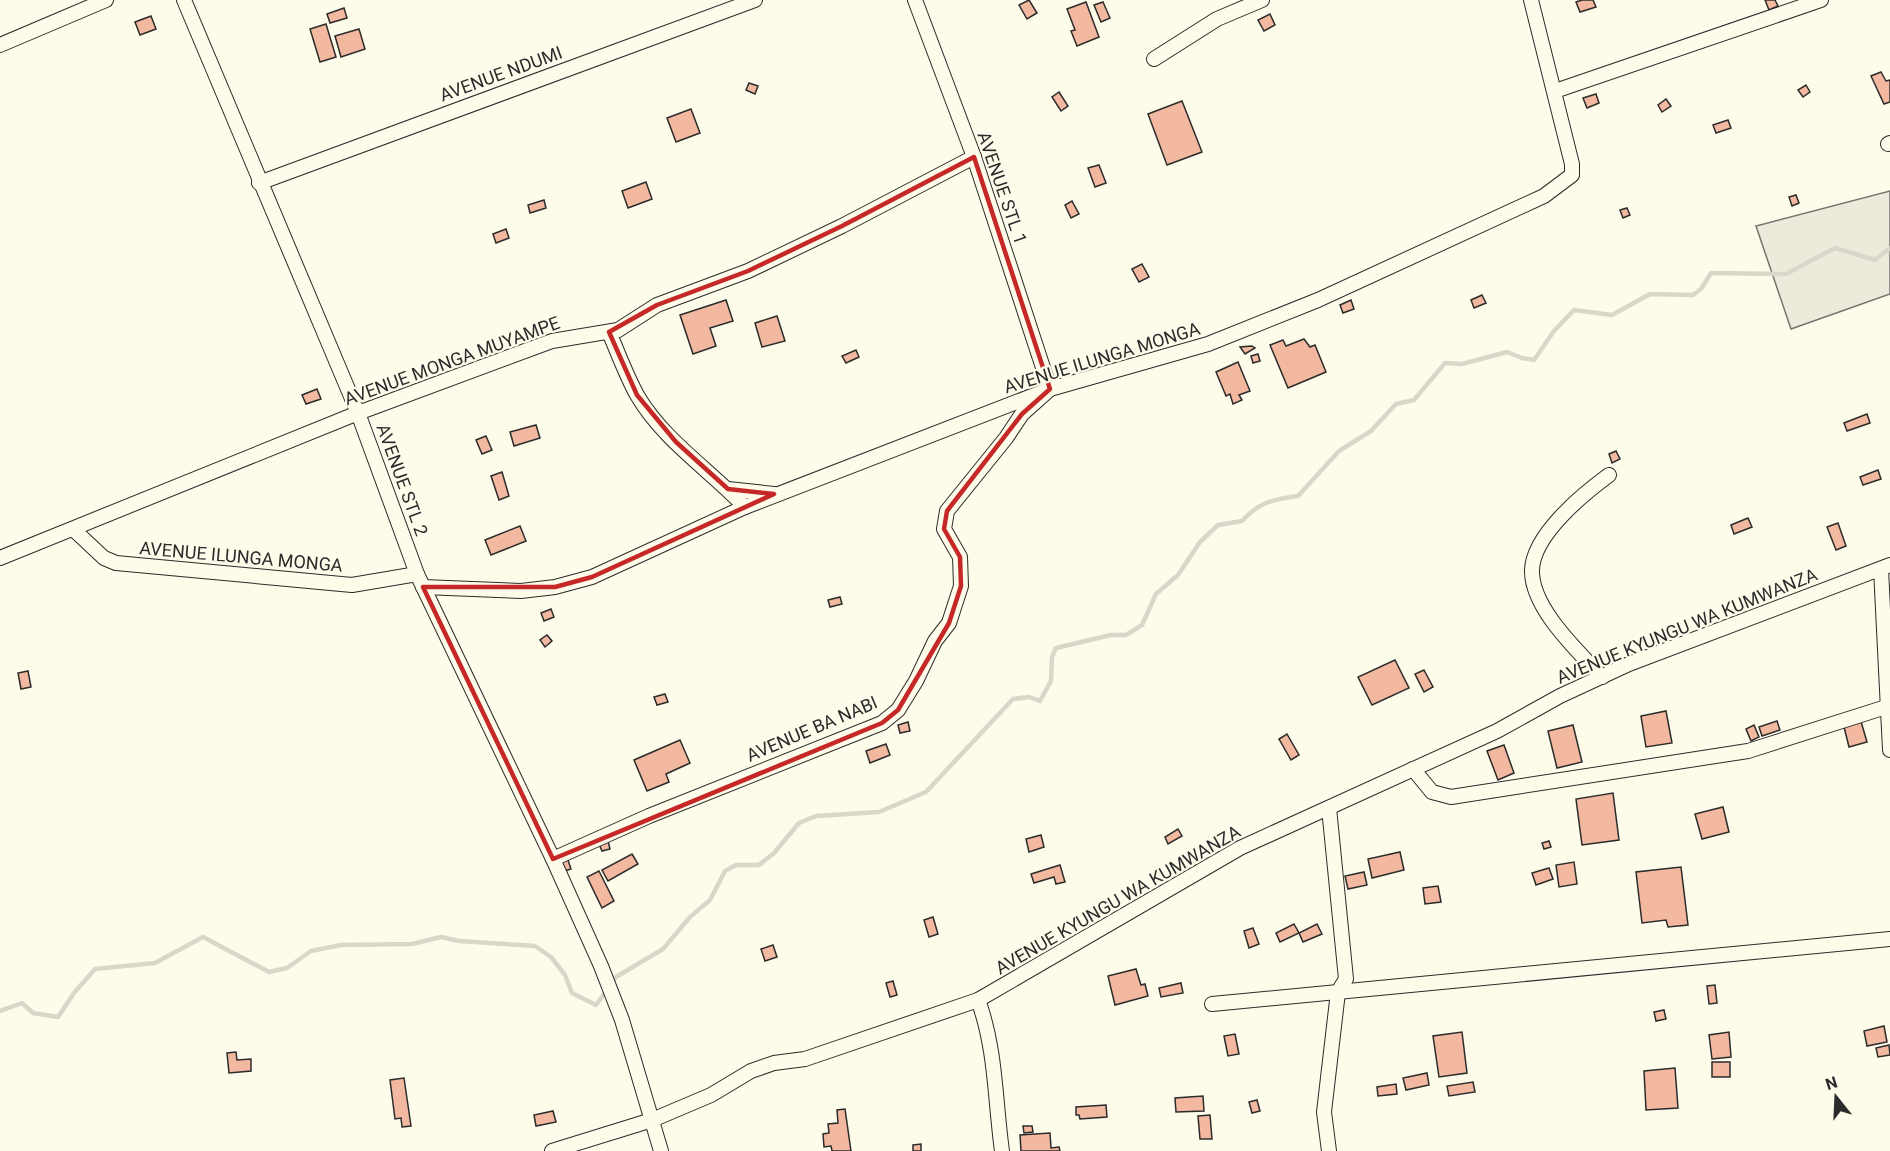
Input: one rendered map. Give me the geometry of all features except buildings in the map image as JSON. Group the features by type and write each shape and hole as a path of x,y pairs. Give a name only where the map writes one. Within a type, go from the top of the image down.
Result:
{"street":[{"path":"0,45 106,0"},
{"name":"AVENUE STL 2","path":"184,0 259,183 358,413 417,574 553,859 601,966 622,1020 652,1120"},
{"name":"AVENUE NDUMI","path":"259,183 755,0"},
{"name":"AVENUE STL 1","path":"915,0 974,157 1050,389"},
{"path":"1154,58 1217,20 1262,0"},
{"name":"AVENUE ILUNGA MONGA","path":"423,587 521,591 555,587 592,578 745,507 1050,389 1106,375 1219,339 1318,300 1552,191 1572,176 1572,164 1531,0"},
{"path":"1555,91 1821,0"},
{"name":"AVENUE MONGA MUYAMPE","path":"0,558 358,413 552,341 618,330 657,305 747,271 842,226 974,157"},
{"path":"609,332 637,395 647,409 676,442 745,507"},
{"name":"AVENUE BA NABI","path":"553,859 659,812 882,723 898,710 935,641 949,623 961,586 960,557 944,529 946,511 1006,438 1022,414 1050,389"},
{"path":"1602,676 1566,638 1547,611 1536,587 1532,570 1537,552 1558,517 1579,497 1609,475"},
{"path":"728,489 779,494"},
{"name":"AVENUE ILUNGA MONGA","path":"73,529 104,558 116,563 352,585 417,574"},
{"path":"1885,567 1886,707 1890,750"},
{"name":"AVENUE KYUNGU WA KUMWANZA","path":"552,1151 652,1120 711,1095 751,1071 774,1063 805,1059 978,1000 1204,867 1497,731 1560,696 1602,676 1885,567"},
{"path":"1413,769 1432,792 1451,797 1748,751 1886,707"},
{"path":"1329,808 1346,979 1338,992 1324,1112 1329,1151"},
{"path":"1212,1004 1890,939"},
{"path":"978,1000 984,1014 995,1073 1002,1151"},
{"path":"652,1120 661,1151"}],"highlighted area":[{"path":"974,157 1050,389 1022,414 947,511 944,529 960,557 961,586 949,623 898,710 882,723 553,859 423,587 555,587 592,577 774,494 728,489 676,442 637,395 609,332 657,305 748,271 842,226"}],"shaded area":[{"path":"1890,191 1890,294 1791,329 1756,226"}],"waterway":[{"path":"611,983 616,977 663,949 690,917 710,900 725,871 736,865 759,865 774,853 799,823 816,816 879,812 926,792 1013,699 1029,697 1040,701 1051,681 1052,657 1056,648 1111,635 1126,635 1142,625 1156,594 1178,575 1200,542 1218,525 1242,521 1267,502 1298,496 1339,451 1371,431 1396,404 1414,400 1445,363 1462,364 1507,352 1534,360 1554,331 1574,310 1612,315 1650,294 1693,295 1701,289 1711,273 1786,274 1835,248 1875,260 1890,248"},
{"path":"0,1011 22,1003 33,1013 58,1017 74,993 95,969 155,963 203,937 269,972 287,968 311,951 341,945 412,944 441,937 459,941 535,946 551,957 565,975 572,993 596,1005 607,990"}]}
